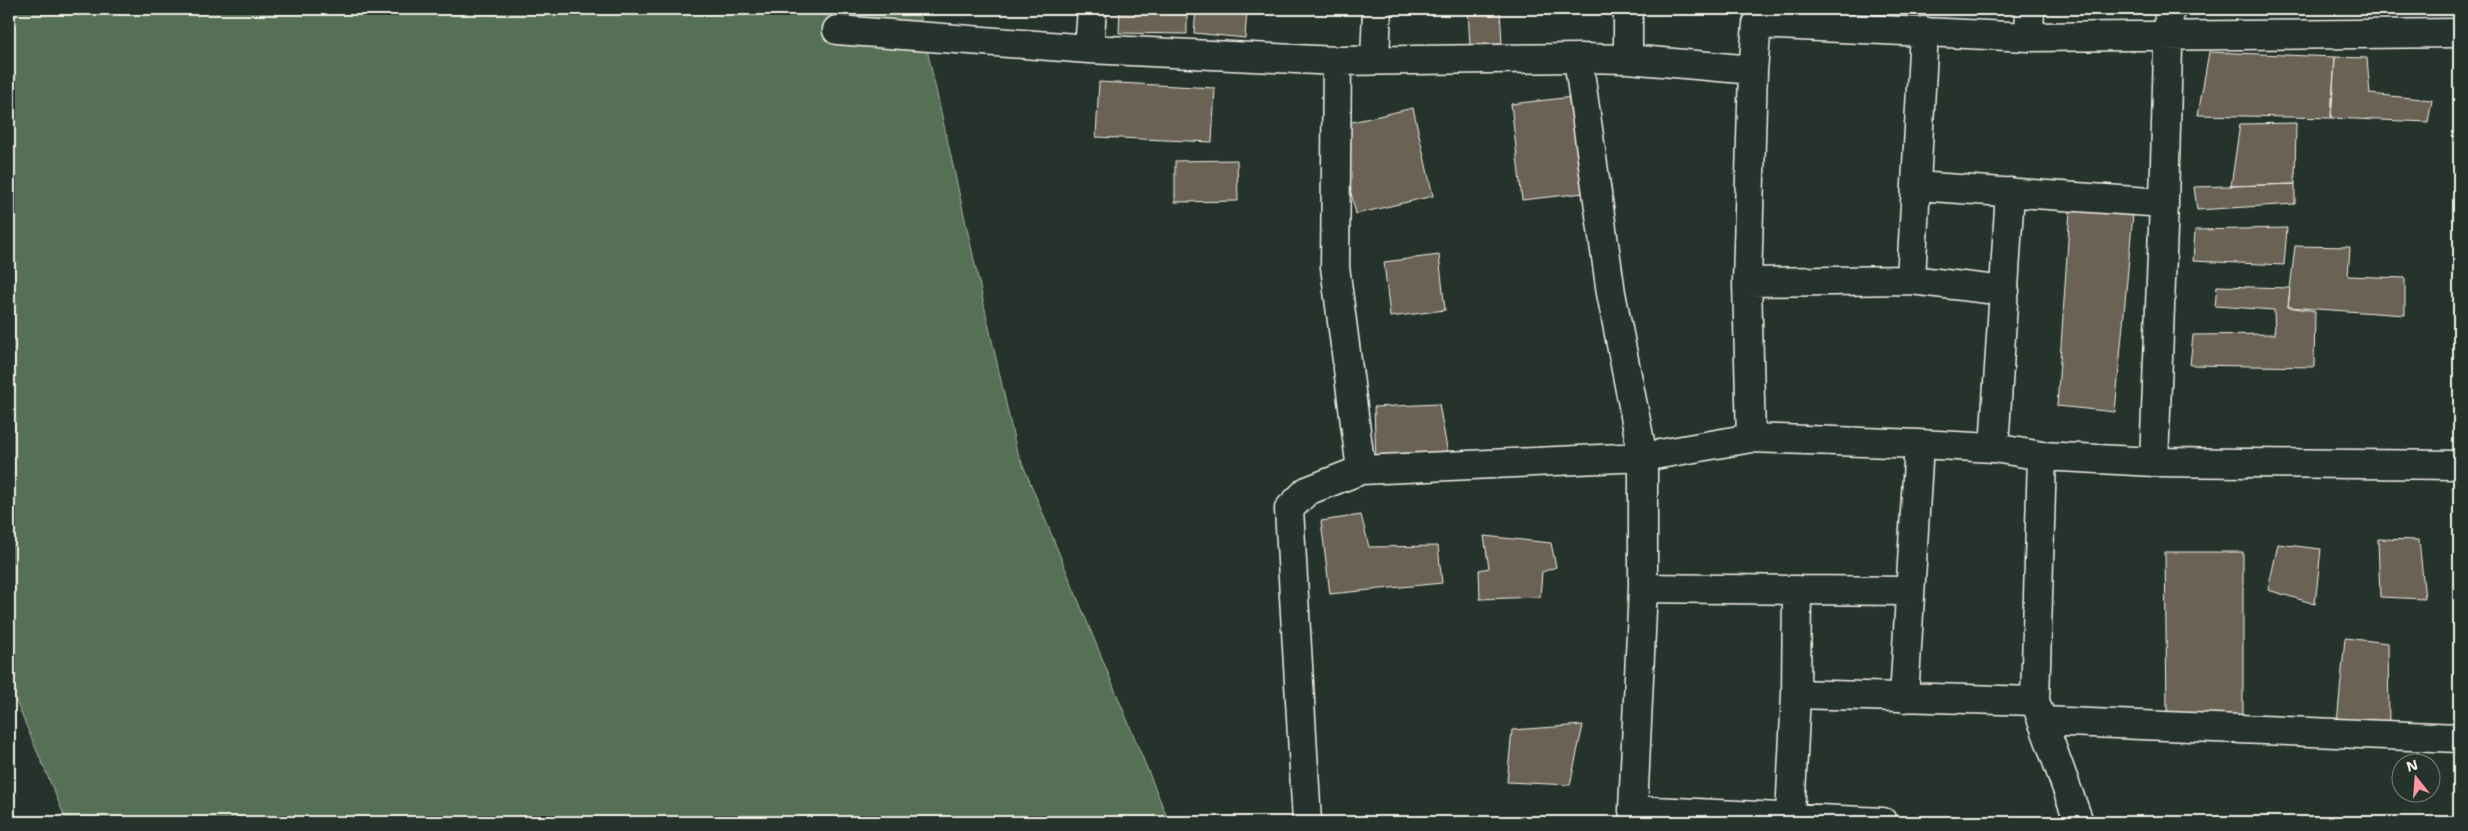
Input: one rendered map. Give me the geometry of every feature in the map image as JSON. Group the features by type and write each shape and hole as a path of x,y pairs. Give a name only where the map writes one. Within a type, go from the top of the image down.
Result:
{"street":[{"path":"1089,49 1092,9"},
{"path":"1375,60 1377,9"},
{"path":"1628,9 1628,59"},
{"path":"2029,37 2030,9"},
{"path":"1751,438 1747,282 1753,70 1757,16 1924,31 2029,37 2168,22 2459,34"},
{"path":"2154,462 2164,203 2168,22"},
{"path":"837,30 1089,49 1337,61 1628,59 1753,70"},
{"path":"1911,280 1924,31"},
{"path":"1578,58 1611,292 1643,457 1643,588 1630,816 1790,816 1882,822"},
{"path":"1337,61 1335,268 1361,470"},
{"path":"1916,186 2164,203"},
{"path":"1994,448 2010,192"},
{"path":"1747,282 1911,280 2005,291"},
{"path":"1307,822 1289,509 1307,491 1361,470 1643,457 1751,438 1994,448 2042,456 2154,462 2459,466"},
{"path":"1904,698 1919,444"},
{"path":"2042,456 2038,711 2079,822"},
{"path":"1643,588 1910,591"},
{"path":"1790,816 1796,694 1796,590"},
{"path":"1796,694 1904,698 2038,711 2459,738"}],"green space":[{"path":"9,9 918,9 1016,448 1169,822 67,822 9,685"}],"building":[{"path":"1120,9 1187,9 1187,34 1119,33"},
{"path":"1196,9 1247,9 1245,38 1194,33"},
{"path":"1468,9 1500,9 1502,44 1470,47"},
{"path":"2209,52 2335,57 2331,118 2198,115"},
{"path":"2335,57 2367,58 2370,94 2432,100 2428,122 2331,118"},
{"path":"1099,82 1215,88 1212,142 1096,137"},
{"path":"1573,97 1584,193 1522,200 1511,104"},
{"path":"1413,108 1433,196 1356,214 1335,126"},
{"path":"2296,123 2295,184 2231,186 2240,124"},
{"path":"1237,160 1238,201 1175,202 1175,161"},
{"path":"2295,184 2295,204 2197,210 2194,187"},
{"path":"2070,210 2133,214 2115,412 2057,406"},
{"path":"2287,228 2284,265 2193,261 2195,230"},
{"path":"2295,246 2350,247 2348,276 2405,278 2405,315 2288,307"},
{"path":"1439,255 1445,310 1390,317 1384,262"},
{"path":"2217,286 2290,288 2288,307 2315,311 2314,367 2190,365 2193,335 2275,334 2274,310 2215,306"},
{"path":"1439,404 1448,454 1376,461 1374,407"},
{"path":"1361,515 1369,547 1438,546 1442,583 1330,594 1321,521"},
{"path":"1484,536 1551,543 1556,567 1542,572 1540,597 1480,599 1479,570 1489,568"},
{"path":"2378,539 2419,540 2425,599 2380,597"},
{"path":"2278,544 2321,549 2315,604 2268,590"},
{"path":"2165,552 2243,552 2243,720 2167,711"},
{"path":"2345,638 2388,643 2389,725 2337,723"},
{"path":"1583,725 1570,785 1507,782 1512,730"}]}
